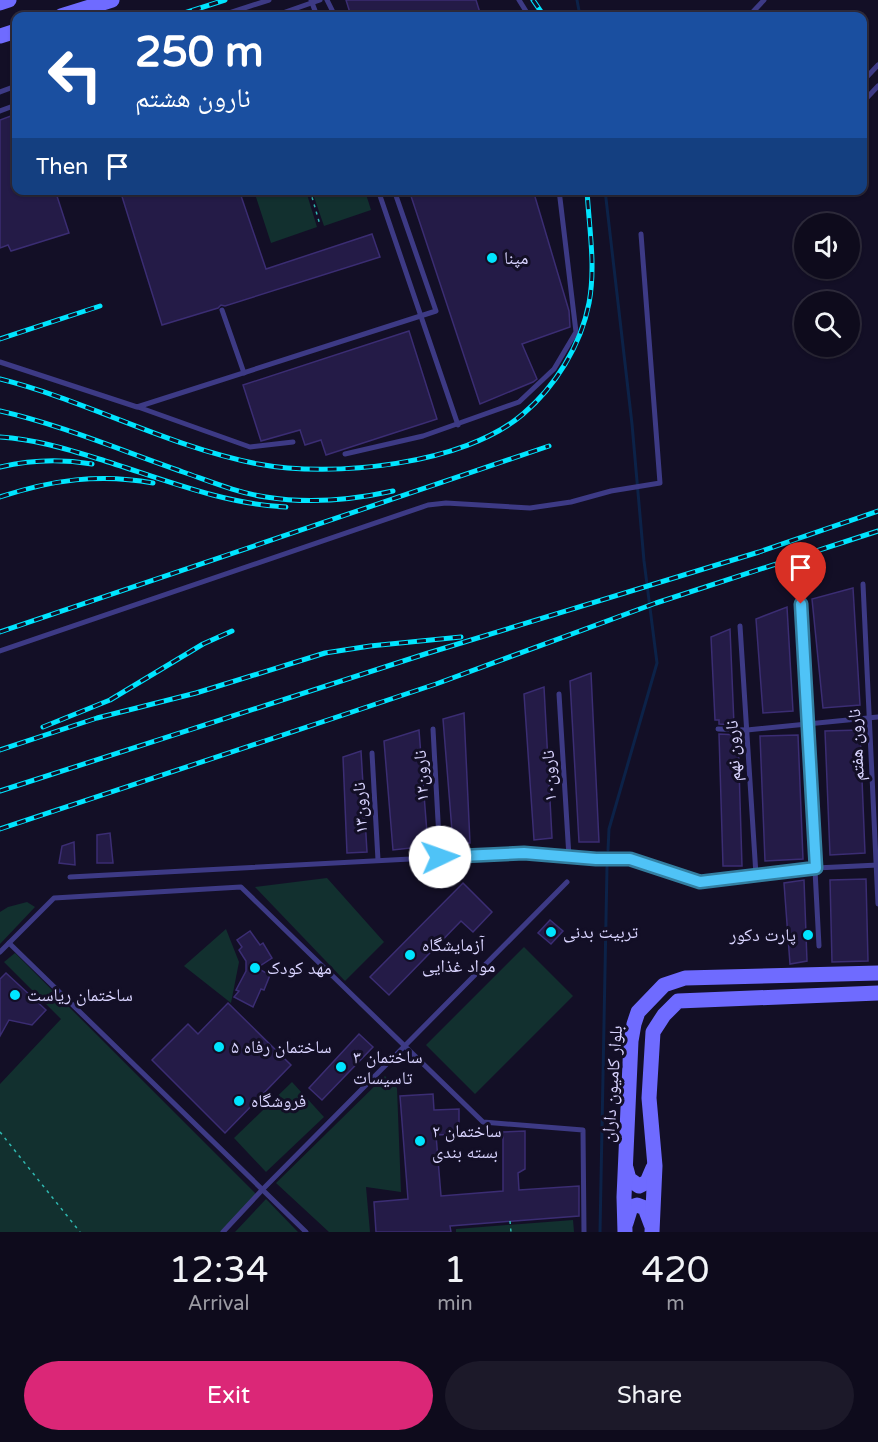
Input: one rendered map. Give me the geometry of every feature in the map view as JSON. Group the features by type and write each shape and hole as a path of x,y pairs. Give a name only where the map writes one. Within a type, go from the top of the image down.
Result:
{"main road":[{"path":"0,3 9,0"},
{"path":"72,12 112,0"},
{"name":"بلوار کامیون داران","path":"625,1229 624,1197 631,1041 638,1011 664,985 685,978 878,973"},
{"name":"بلوار کامیون داران","path":"652,1229 655,1166 649,1098 653,1032 663,1015 678,1001 878,993"},
{"path":"626,1168 633,1184 639,1186 647,1182 655,1166"},
{"path":"625,1229 631,1207 638,1205 645,1208 652,1229"}],"lane":[{"path":"232,12 269,0"},
{"path":"285,12 320,0"},
{"path":"753,12 764,0"},
{"path":"867,77 878,65"},
{"path":"867,98 878,86"},
{"path":"380,195 458,425"},
{"path":"138,407 436,311 396,195"},
{"path":"345,454 423,436 519,402 554,369 576,332 560,195"},
{"path":"0,651 428,505 446,503 530,508 571,502 611,491 660,483 641,234"},
{"path":"222,310 244,373"},
{"path":"0,362 138,407 250,447 293,442"},
{"name":"نارون هفتم","path":"863,584 878,904"},
{"path":"801,604 819,946"},
{"name":"نارون نهم","path":"740,626 756,875"},
{"name":"نارون۱۰","path":"559,694 569,857"},
{"path":"718,729 747,730 878,717"},
{"name":"نارون۱۲","path":"433,729 440,857"},
{"name":"نارون۱۳","path":"372,753 378,860"},
{"path":"70,877 524,853 630,859 700,882 816,868 877,865"},
{"path":"223,1232 567,882"},
{"path":"0,952 54,898 241,887 483,1122 583,1130 584,1232"},
{"path":"9,943 306,1232"}],"path":[{"path":"311,195 321,225"},
{"path":"0,1132 80,1232"},
{"path":"510,1221 511,1232"}],"green space":[{"path":"255,195 307,195 317,227 271,243"},
{"path":"313,195 366,195 371,210 324,226"},
{"path":"327,878 384,942 345,981 255,887"},
{"path":"27,902 35,907 0,944 0,912 8,907"},
{"path":"226,929 239,962 231,1003 184,966"},
{"path":"524,947 573,996 475,1094 426,1045"},
{"path":"15,953 257,1195 223,1232 0,1232 0,1084 61,1019 4,962"},
{"path":"385,1076 397,1088 401,1192 366,1187 370,1232 329,1232 276,1183"},
{"path":"292,1082 324,1117 266,1172 234,1138"},
{"path":"266,1199 298,1232 235,1232"},
{"path":"573,1220 574,1232 456,1232 456,1229"}],"building":[{"path":"346,0 476,0 480,12 350,12"},
{"path":"12,116 12,195 57,195 69,233 11,251 8,245 0,248 0,120"},
{"path":"122,195 241,195 266,269 372,234 380,257 162,325"},
{"name":"مپنا","path":"411,195 534,195 569,311 570,327 522,344 537,379 480,404"},
{"path":"409,331 437,419 326,455 321,440 305,445 300,430 261,441 243,385"},
{"path":"853,588 860,705 823,708 812,599"},
{"path":"787,607 793,711 763,713 756,619"},
{"path":"730,629 734,725 719,724 719,720 715,720 711,637"},
{"path":"591,673 599,842 579,842 570,681"},
{"path":"544,687 552,838 534,840 524,694"},
{"path":"464,713 470,843 453,843 443,719"},
{"path":"419,730 428,846 393,850 384,741"},
{"path":"860,730 865,853 830,855 825,731"},
{"path":"719,734 738,735 742,866 723,866"},
{"path":"798,735 803,859 765,861 760,736"},
{"path":"361,751 367,852 347,853 343,757"},
{"path":"110,833 113,863 97,863 97,835"},
{"path":"74,842 75,865 59,863 62,846"},
{"path":"866,879 868,961 832,962 830,880"},
{"path":"804,880 807,961 790,964 784,883"},
{"name":"آزمایشگاه مواد غذایی","path":"463,883 492,912 473,932 461,921 389,995 370,977"},
{"name":"تربیت بدنی","path":"550,920 563,931 551,944 538,933"},
{"name":"مهد کودک","path":"250,931 260,945 263,943 272,958 257,968 270,975 253,1007 234,997 239,991 236,990 246,971 246,961 239,950 242,947 237,940"},
{"name":"ساختمان ریاست","path":"6,973 46,1010 32,1025 9,1020 0,1036 0,979"},
{"name":"۵ ساختمان رفاه","path":"228,1003 291,1065 225,1133 152,1060 188,1024 198,1034"},
{"name":"۳ ساختمان تاسیسات","path":"359,1034 373,1047 322,1100 309,1088"},
{"name":"۲ ساختمان بسته بندی","path":"433,1094 434,1110 459,1109 459,1134 436,1135 441,1196 503,1191 503,1132 525,1131 525,1169 518,1173 519,1190 579,1186 579,1216 450,1226 451,1232 376,1232 374,1202 408,1199 400,1096"}],"waterway":[{"path":"577,0 579,12"},
{"path":"606,195 657,663 609,829 608,850"},
{"path":"600,1232 607,867"}],"railway":[{"path":"188,12 225,0"},
{"path":"533,0 541,12"},
{"path":"0,379 65,399 193,447 258,464 288,468 359,468 433,456 467,445 498,431 523,414 546,391 565,364 580,334 591,289 592,261 587,195"},
{"path":"0,339 100,306"},
{"path":"0,411 69,431 213,483 255,495 314,501 362,497 393,491"},
{"path":"0,437 63,448 215,496 286,507"},
{"path":"0,632 549,446"},
{"path":"0,467 46,461 92,464"},
{"path":"0,497 38,486 76,480 114,479 153,483"},
{"path":"0,791 425,654 759,552 878,511"},
{"path":"0,829 436,684 656,603 878,531"},
{"path":"43,727 110,700 203,644 232,631"},
{"path":"0,750 97,718 196,693 325,653 461,637"}],"place":[{"name":"مپنا","path":"492,258"},
{"name":"تربیت بدنی","path":"551,932"},
{"name":"پارت دکور","path":"808,935"},
{"name":"آزمایشگاه مواد غذایی","path":"410,955"},
{"name":"مهد کودک","path":"255,968"},
{"name":"ساختمان ریاست","path":"15,995"},
{"name":"۵ ساختمان رفاه","path":"219,1047"},
{"name":"۳ ساختمان تاسیسات","path":"341,1067"},
{"name":"فروشگاه","path":"239,1101"},
{"name":"۲ ساختمان بسته بندی","path":"420,1141"}],"route":[{"path":"440,857 524,853 596,859 630,859 700,882 816,868 801,604"}]}
